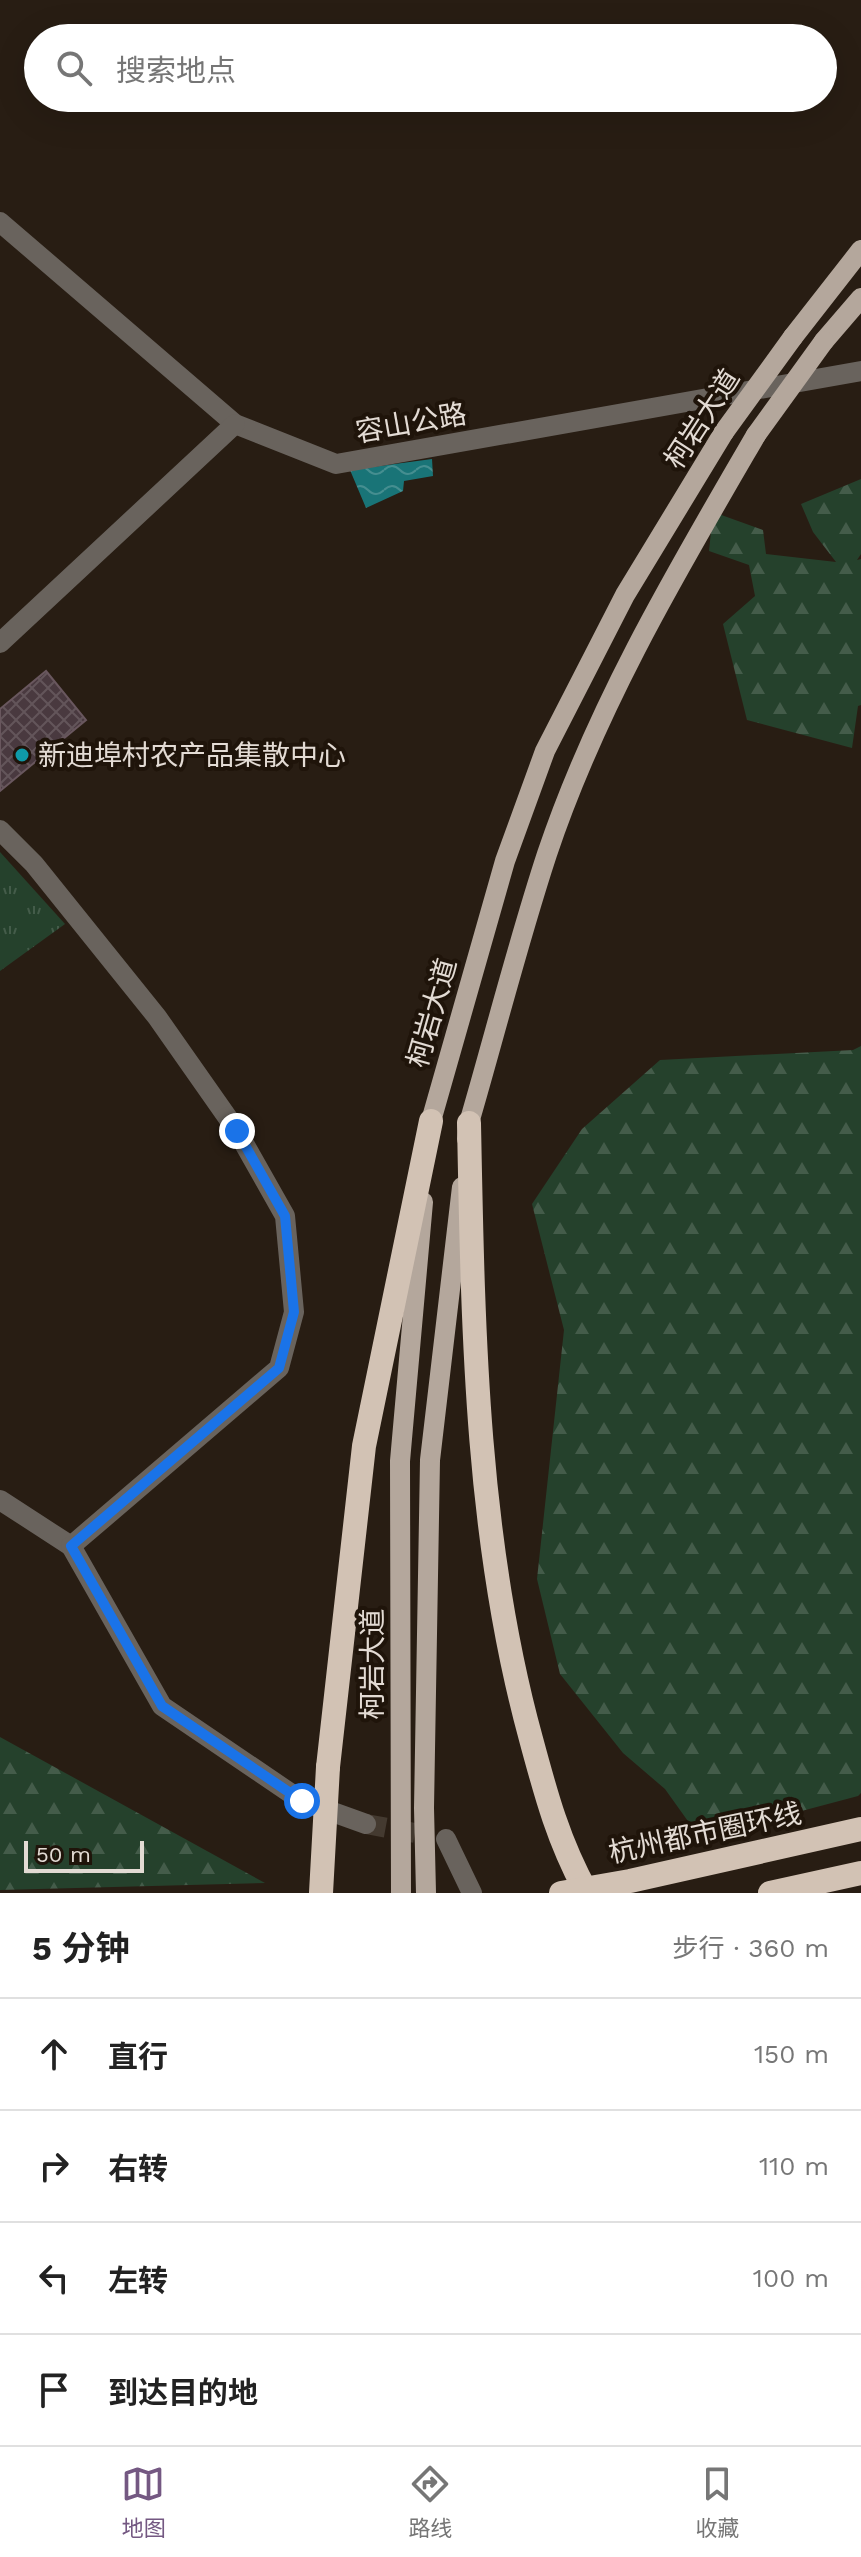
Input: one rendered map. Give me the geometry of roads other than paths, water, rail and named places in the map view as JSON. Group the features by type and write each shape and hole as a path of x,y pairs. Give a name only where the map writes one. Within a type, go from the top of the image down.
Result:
{"highway":[{"path":"321,1893 328,1767 364,1446 431,1121"},
{"path":"469,1123 478,1415 494,1567 520,1699 550,1808 567,1858 587,1893"},
{"name":"杭州都市圈环线","path":"561,1893 630,1881 861,1829"},
{"path":"770,1893 861,1873"}],"main road":[{"name":"柯岩大道","path":"401,1893 400,1461 431,1121 505,861 545,751 625,595 724,432 861,250"},
{"name":"柯岩大道","path":"426,1893 424,1808 430,1460 469,1123 548,853 591,745 659,602 756,435 824,341 861,298"}],"street":[{"name":"容山公路","path":"0,222 235,424 336,464 861,371"},
{"path":"0,643 235,424"},
{"path":"0,830 34,864 157,1017 237,1131 285,1216 287,1230 294,1312 279,1368 71,1546"},
{"path":"0,1500 71,1546 162,1706 302,1801 366,1824"},
{"path":"446,1839 472,1893"}],"water":[{"path":"432,459 433,476 404,481 403,491 366,508 350,470"}],"tunnel":[{"path":"366,1824 415,1833"}],"place":[{"name":"新迪埠村农产品集散中心","path":"22,755"}]}
